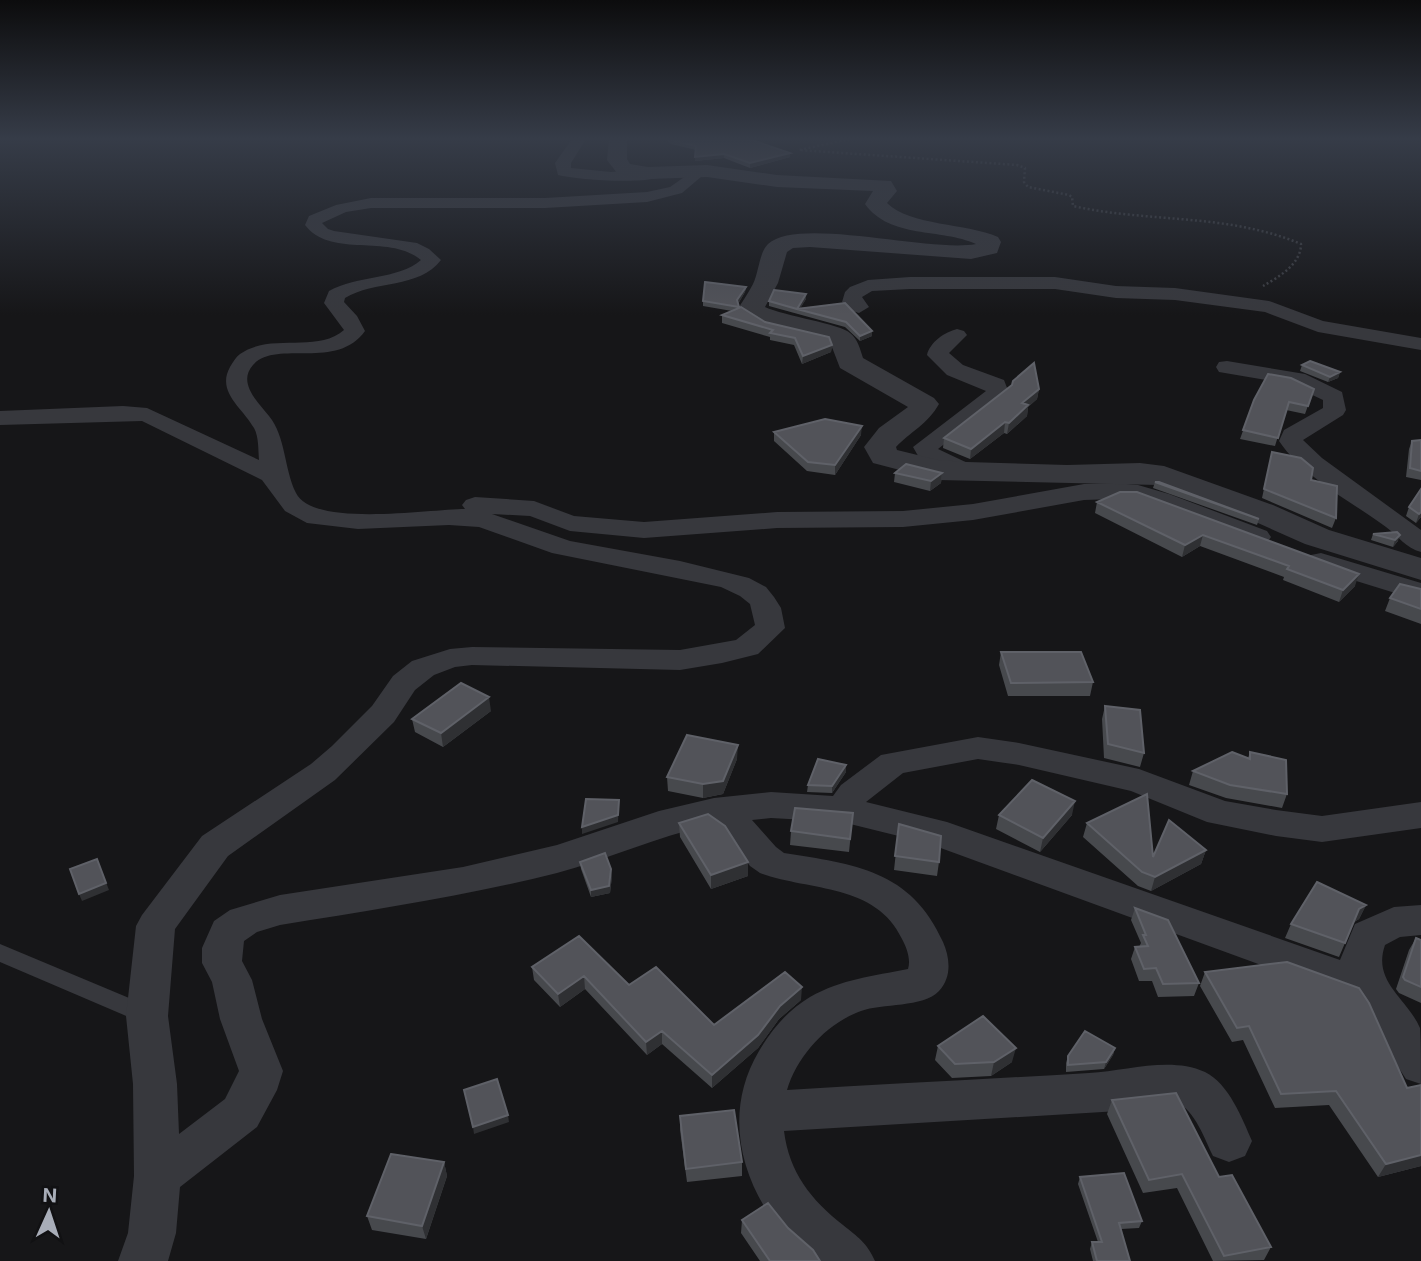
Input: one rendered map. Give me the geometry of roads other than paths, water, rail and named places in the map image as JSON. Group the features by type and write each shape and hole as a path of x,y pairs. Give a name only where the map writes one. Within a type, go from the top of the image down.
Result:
{"street":[{"path":"279,488 273,475 268,430 237,387 236,374 241,366 257,354 274,349 319,347 344,341 355,331 350,320 334,303 336,295 359,284 422,268 432,260 424,253 393,244 322,233 313,225 321,215 357,205 386,202 545,202 630,198"},
{"path":"879,198 876,204 887,214 962,231 990,242 989,248 946,252 837,242 787,242 776,249 766,283 752,307 753,311 773,320 839,336 845,343 850,362 924,404 921,411 884,439 880,447 884,456 938,470 1067,475 1140,473 1164,476 1261,512 1317,537 1421,569"},
{"path":"859,307 852,302 852,296 868,286 922,282 1055,283 1116,292 1175,294 1269,307 1318,326 1421,344"},
{"path":"957,335 939,349 938,355 956,370 996,385 998,393 925,447 930,456 967,472"},
{"path":"1227,368 1289,378 1319,387 1334,397 1335,410 1292,435 1291,440 1313,463 1398,524 1421,544"},
{"path":"0,418 123,413 147,415 271,475 298,509 314,516 358,521 476,519 533,535 563,547 733,582 763,600 770,612 770,628 747,647 722,654 680,660 472,656 450,658 423,668 404,683 383,714 323,772 215,846 156,926 147,1016 155,1083 157,1175 152,1233 143,1261"},
{"path":"279,488 341,503 534,509 570,523 645,530 777,520 903,519 973,512 1084,492 1138,493 1363,576 1421,592"},
{"path":"842,809 853,794 893,763 978,748 1019,754 1139,781 1220,813 1276,824 1322,829 1421,814"},
{"path":"157,1175 213,1136 240,1113 255,1090 261,1071 241,1019 232,980 222,963 222,948 228,932 244,920 279,909 475,878 560,858 659,824 715,811 771,806 842,809 934,831 1368,987"},
{"path":"715,811 736,825 769,862 782,867 837,875 859,883 900,907 914,922 926,949 929,973 924,981 908,987 871,990 849,997 806,1024 788,1041 770,1067 763,1090 763,1143 772,1177 798,1216 821,1241 850,1261"},
{"path":"1421,920 1394,922 1369,935 1360,959 1368,987 1421,1065"},
{"path":"761,1112 1119,1091 1177,1083 1189,1084 1201,1091 1213,1108 1229,1141"}],"lane":[{"path":"0,953 147,1016"}]}
